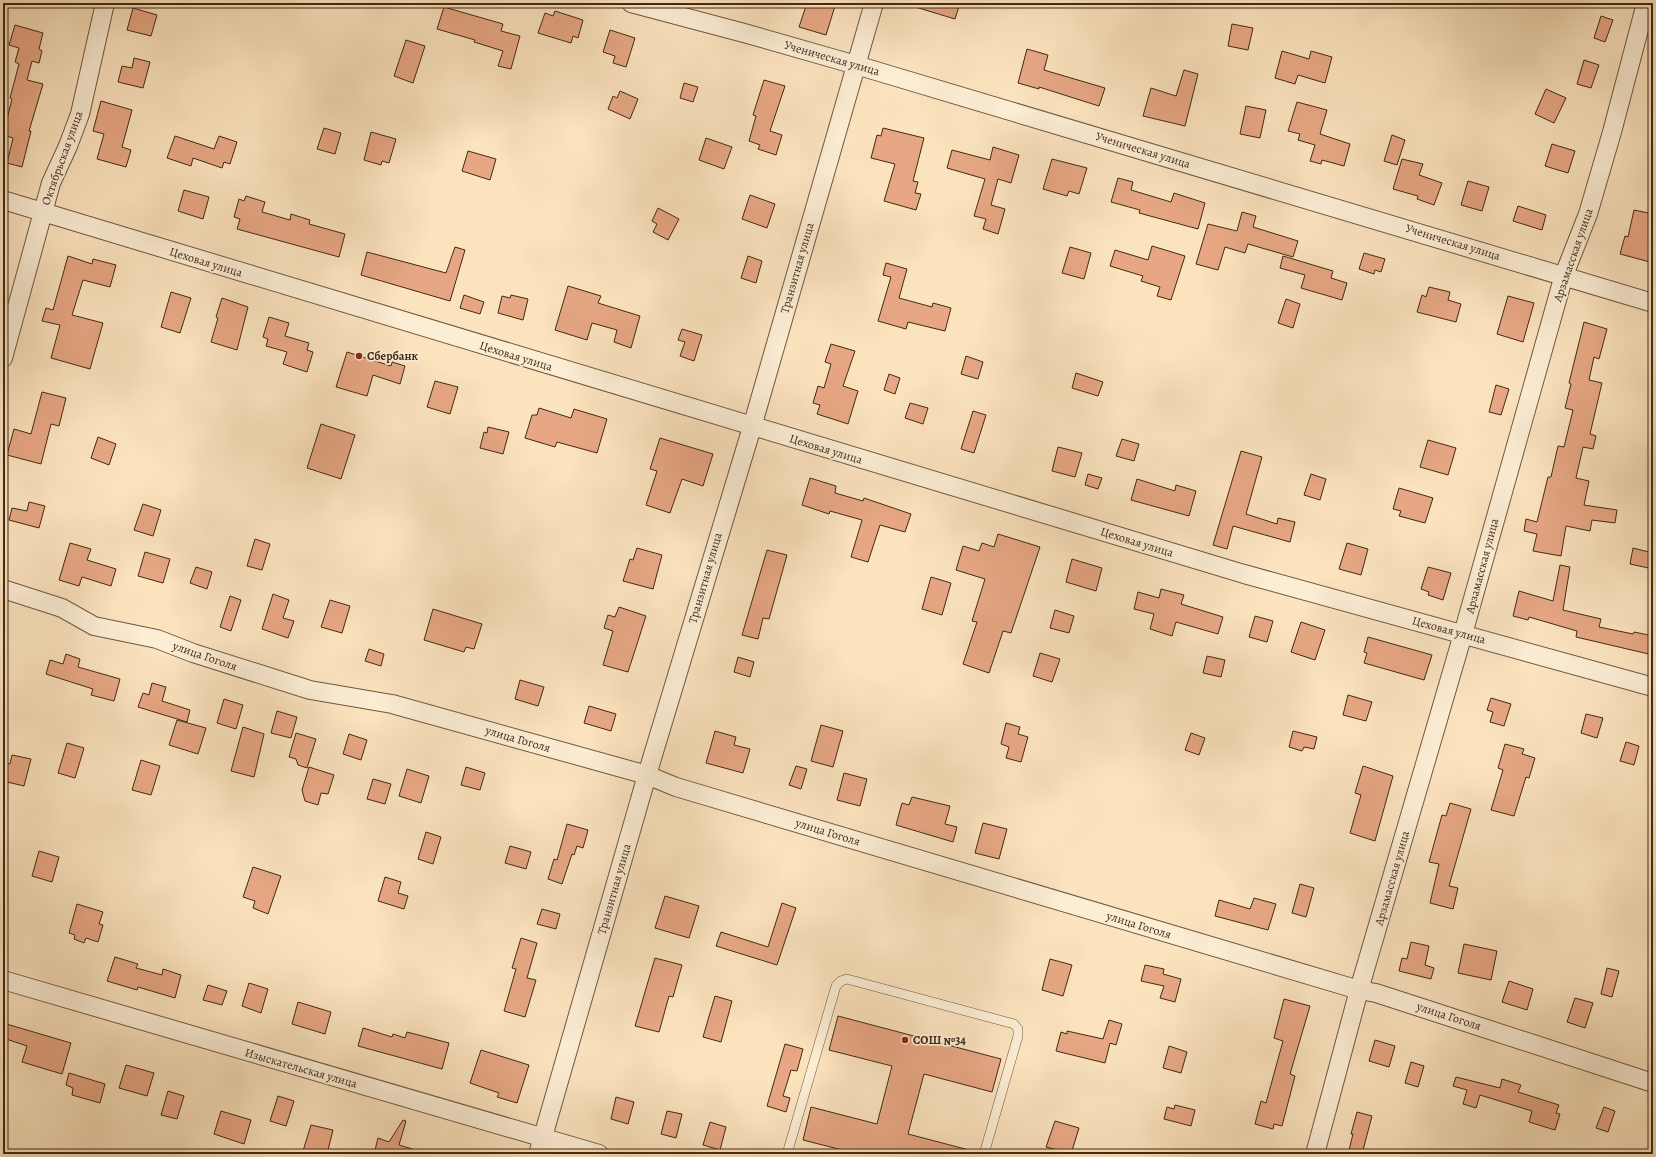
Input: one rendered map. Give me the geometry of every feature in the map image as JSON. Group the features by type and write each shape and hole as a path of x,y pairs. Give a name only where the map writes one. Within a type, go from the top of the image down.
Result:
{"street":[{"name":"Октябрьская улица","path":"3,358 51,183 68,146 80,114 105,3"},
{"name":"Ученическая улица","path":"631,3 744,32 1564,275 1653,303"},
{"name":"Транзитная улица","path":"541,1146 647,775 752,427 874,3"},
{"name":"Арзамасская улица","path":"1315,1154 1359,990 1464,634 1564,275 1588,214 1612,132 1646,3"},
{"name":"Цеховая улица","path":"3,200 752,427 1244,574 1653,687"},
{"name":"улица Гоголя","path":"3,589 62,608 94,626 156,639 192,653 310,690 392,704 647,775 676,787 1359,990 1376,992 1653,1083"},
{"name":"Изыскательская улица","path":"3,980 541,1146 599,1154"}],"lane":[{"path":"787,1154 836,986 847,979 1014,1024 1018,1029 1018,1036 984,1154"}],"building":[{"path":"807,3 826,3 835,6 826,35 799,27"},
{"path":"913,3 960,3 955,19 912,6"},
{"path":"444,7 503,24 501,31 520,36 511,69 498,66 503,51 474,42 475,40 437,29"},
{"path":"133,8 157,15 151,36 127,30"},
{"path":"555,11 583,20 578,38 573,36 571,43 538,33 545,13 553,16"},
{"path":"1601,16 1613,20 1605,42 1594,38"},
{"path":"1232,24 1253,28 1248,50 1228,46"},
{"path":"15,25 43,33 39,49 42,51 39,63 32,61 27,80 43,84 29,131 31,131 22,167 7,163 13,138 3,135 12,99 10,98 19,64 15,62 19,48 9,45"},
{"path":"610,30 635,38 626,67 613,63 615,56 603,52"},
{"path":"406,40 425,46 413,83 394,76"},
{"path":"1027,49 1048,55 1044,70 1105,88 1099,106 1039,87 1039,89 1018,83"},
{"path":"1282,51 1309,59 1311,51 1332,57 1325,83 1298,75 1295,84 1275,78"},
{"path":"134,58 150,62 143,88 118,82 122,66 132,68"},
{"path":"1584,60 1599,65 1591,88 1577,84"},
{"path":"1184,70 1198,74 1185,126 1143,116 1151,88 1176,96"},
{"path":"764,80 785,86 770,131 782,135 776,155 758,149 760,145 749,141 756,116 753,115"},
{"path":"684,83 698,87 693,102 680,98"},
{"path":"1546,89 1566,98 1554,123 1535,114"},
{"path":"620,91 638,99 630,119 608,109 613,96 617,98"},
{"path":"101,101 132,110 122,147 131,150 126,167 97,159 104,134 93,131"},
{"path":"1297,102 1327,110 1320,134 1350,144 1344,166 1322,160 1321,164 1310,161 1315,145 1298,140 1300,134 1288,131"},
{"path":"1246,106 1266,110 1260,138 1240,134"},
{"path":"324,128 341,133 335,154 317,149"},
{"path":"883,128 924,138 913,181 918,182 915,193 921,194 916,210 884,201 895,164 871,158 877,135 881,136"},
{"path":"371,132 396,139 389,163 382,161 381,165 364,160"},
{"path":"1392,135 1405,140 1397,165 1384,161"},
{"path":"175,136 214,149 219,136 237,142 230,164 224,162 222,168 193,158 191,166 167,158"},
{"path":"706,138 732,147 724,169 699,160"},
{"path":"1552,144 1575,151 1568,173 1545,166"},
{"path":"993,147 1019,155 1011,183 998,179 991,205 1005,209 998,234 983,229 986,219 974,216 985,179 947,168 952,150 990,160"},
{"path":"468,151 496,159 490,180 462,171"},
{"path":"1052,159 1087,168 1079,194 1069,191 1067,196 1043,189"},
{"path":"1402,159 1423,164 1419,175 1442,183 1434,205 1417,199 1418,196 1393,189"},
{"path":"1118,178 1133,182 1131,190 1171,202 1174,193 1205,203 1198,229 1139,213 1140,210 1111,202"},
{"path":"1468,181 1489,187 1482,211 1461,205"},
{"path":"184,190 209,197 203,219 178,211"},
{"path":"750,195 775,204 767,228 742,219"},
{"path":"246,196 265,202 262,212 290,220 291,214 310,220 309,224 345,234 339,257 237,229 240,219 234,217 239,199 244,201"},
{"path":"1518,206 1546,215 1542,230 1513,221"},
{"path":"658,208 679,219 668,240 653,232 657,224 652,221"},
{"path":"1634,210 1653,214 1650,233 1653,234 1653,250 1650,262 1620,254 1625,236 1628,237"},
{"path":"1242,212 1256,216 1253,227 1298,241 1293,257 1248,244 1245,253 1225,247 1218,270 1196,264 1208,224 1237,231"},
{"path":"1152,246 1185,256 1171,300 1157,296 1160,287 1141,281 1143,276 1110,266 1115,250 1148,260"},
{"path":"455,247 465,250 450,301 361,275 367,252 446,273"},
{"path":"1070,247 1091,253 1084,279 1062,273"},
{"path":"1364,253 1385,259 1381,272 1375,270 1374,274 1359,269"},
{"path":"68,256 92,264 93,259 116,265 110,287 83,280 72,315 103,323 90,369 51,358 60,325 42,321 46,308 53,310"},
{"path":"748,256 762,261 756,283 741,278"},
{"path":"1283,256 1333,271 1331,278 1347,283 1342,300 1301,288 1305,275 1280,268"},
{"path":"886,263 907,269 899,298 932,307 933,303 951,308 945,331 908,322 906,329 878,321 891,277 883,275"},
{"path":"568,286 601,296 598,303 640,316 631,348 614,342 617,330 592,323 587,340 555,330"},
{"path":"1429,287 1450,292 1448,300 1461,304 1456,322 1417,312 1422,295 1426,297"},
{"path":"171,292 191,298 180,333 161,327"},
{"path":"464,295 484,302 480,314 460,308"},
{"path":"511,295 528,299 523,320 498,313 502,296 510,298"},
{"path":"1508,296 1534,303 1523,342 1497,334"},
{"path":"222,298 248,307 237,350 211,342 218,318 216,317"},
{"path":"1286,299 1300,304 1293,328 1278,323"},
{"path":"269,317 289,323 285,336 309,343 307,350 313,352 307,372 283,364 287,352 266,346 268,339 263,337"},
{"path":"1584,322 1607,329 1599,359 1594,357 1589,380 1602,383 1590,434 1596,436 1593,449 1583,447 1576,478 1589,481 1584,505 1617,510 1615,523 1592,520 1590,531 1566,526 1561,556 1533,551 1537,534 1524,531 1526,519 1537,522 1548,477 1551,477 1558,446 1564,447 1573,410 1565,408 1571,384 1569,383"},
{"path":"682,329 702,335 694,361 680,356 685,342 678,340"},
{"path":"831,344 855,351 843,386 858,391 848,424 817,414 820,405 813,403 818,386 824,388 831,364 825,362"},
{"path":"347,352 391,366 392,362 405,366 400,384 373,375 367,396 336,387"},
{"path":"966,356 983,362 978,379 961,374"},
{"path":"1076,373 1103,382 1098,396 1072,388"},
{"path":"889,374 900,378 895,394 884,390"},
{"path":"435,381 458,387 450,414 427,407"},
{"path":"1496,385 1509,389 1501,415 1489,412"},
{"path":"42,392 66,398 59,426 51,424 41,464 7,455 14,429 31,434"},
{"path":"910,403 928,408 923,424 905,418"},
{"path":"539,408 571,418 574,409 607,419 597,453 557,442 555,447 525,438 532,415 537,415"},
{"path":"973,411 986,415 974,453 961,449"},
{"path":"321,424 355,435 341,479 307,468"},
{"path":"488,427 509,432 503,454 480,448 484,432 487,433"},
{"path":"98,437 116,444 109,465 91,458"},
{"path":"660,438 713,454 703,486 682,479 670,513 646,505 657,471 650,469"},
{"path":"1122,439 1139,444 1134,461 1116,456"},
{"path":"1428,440 1456,448 1448,475 1420,467"},
{"path":"1058,447 1082,453 1075,477 1052,471"},
{"path":"1241,451 1262,457 1246,514 1277,524 1278,518 1295,522 1290,542 1233,526 1227,549 1213,545"},
{"path":"1088,474 1102,478 1098,489 1085,485"},
{"path":"1311,474 1326,479 1320,500 1304,495"},
{"path":"810,478 836,486 835,493 863,501 864,498 911,514 905,532 880,525 868,562 851,557 862,520 830,511 829,514 802,505"},
{"path":"1137,479 1175,491 1176,485 1196,491 1189,516 1131,500"},
{"path":"1399,488 1433,498 1425,523 1399,516 1401,511 1393,509"},
{"path":"29,502 45,506 39,528 9,520 12,508 27,511"},
{"path":"143,504 161,510 153,536 134,530"},
{"path":"998,534 1040,547 1011,633 1003,631 989,673 963,664 977,622 972,621 985,579 956,570 963,546 979,551 982,543 994,547"},
{"path":"255,539 270,544 262,570 247,566"},
{"path":"70,543 91,549 87,560 116,569 111,586 82,577 79,586 59,580"},
{"path":"1347,543 1368,549 1361,575 1339,569"},
{"path":"637,548 662,555 653,589 623,581 630,559 633,560"},
{"path":"1633,548 1653,553 1653,569 1630,564"},
{"path":"767,550 787,555 769,619 763,618 758,639 742,635"},
{"path":"145,552 170,559 163,583 138,576"},
{"path":"1072,559 1102,568 1096,591 1066,582"},
{"path":"1560,565 1570,567 1563,610 1601,619 1599,627 1633,634 1634,632 1653,636 1653,655 1576,637 1577,631 1529,617 1528,620 1513,616 1519,591 1553,601"},
{"path":"196,567 212,572 207,589 190,583"},
{"path":"1428,567 1451,573 1443,600 1428,595 1429,592 1421,589"},
{"path":"931,577 951,583 942,615 922,609"},
{"path":"1161,589 1184,595 1181,604 1223,617 1218,634 1176,622 1172,636 1150,629 1154,614 1134,609 1138,592 1159,598"},
{"path":"273,594 289,600 283,618 294,621 288,638 262,629"},
{"path":"230,596 241,600 231,631 220,627"},
{"path":"330,600 350,606 342,633 321,627"},
{"path":"619,607 646,616 628,672 603,665 613,631 604,628 608,615 615,617"},
{"path":"433,609 482,624 474,649 466,647 464,652 424,640"},
{"path":"1055,610 1074,616 1069,633 1050,628"},
{"path":"1255,616 1273,621 1267,642 1249,637"},
{"path":"1301,622 1325,630 1315,660 1291,652"},
{"path":"1368,637 1432,655 1424,680 1364,663 1367,653 1364,652"},
{"path":"369,649 384,654 381,666 365,661"},
{"path":"1040,653 1060,659 1052,682 1033,676"},
{"path":"66,654 80,659 78,667 120,679 114,701 91,695 93,689 46,674 50,660 63,664"},
{"path":"1207,656 1225,660 1221,677 1203,673"},
{"path":"738,657 754,662 750,677 734,672"},
{"path":"520,680 544,687 538,706 515,699"},
{"path":"152,683 166,687 162,701 190,710 187,722 138,707 143,693 149,695"},
{"path":"1348,695 1372,702 1366,721 1343,715"},
{"path":"1491,698 1511,704 1504,726 1490,722 1493,712 1487,710"},
{"path":"224,699 243,705 236,729 217,723"},
{"path":"589,706 616,714 611,731 584,723"},
{"path":"277,711 297,717 291,738 271,733"},
{"path":"1586,714 1603,718 1597,738 1581,733"},
{"path":"177,720 206,728 198,754 169,745"},
{"path":"1006,723 1020,727 1018,734 1028,737 1021,762 1006,758 1009,747 1001,744"},
{"path":"821,725 843,731 833,767 811,761"},
{"path":"243,727 264,734 254,777 231,771"},
{"path":"715,731 736,737 734,745 750,749 743,773 706,763"},
{"path":"1293,731 1317,737 1314,749 1304,747 1302,751 1289,747"},
{"path":"296,733 316,739 307,768 298,765 296,759 289,757"},
{"path":"1191,733 1205,738 1199,755 1185,750"},
{"path":"349,734 367,740 361,760 343,754"},
{"path":"1626,742 1639,746 1634,765 1620,761"},
{"path":"67,743 84,748 75,778 58,773"},
{"path":"1505,744 1524,749 1522,754 1535,758 1529,778 1526,777 1514,816 1491,810 1503,770 1498,768"},
{"path":"12,755 31,759 24,786 3,781 3,762 10,764"},
{"path":"141,760 160,766 151,795 132,790"},
{"path":"796,766 807,769 801,789 789,785"},
{"path":"1363,766 1393,776 1375,841 1350,833 1361,795 1355,793"},
{"path":"309,767 334,775 328,794 321,793 318,805 305,801 302,790"},
{"path":"466,767 485,773 480,790 461,785"},
{"path":"407,769 429,776 421,803 399,796"},
{"path":"844,773 867,779 860,806 837,800"},
{"path":"373,779 391,784 385,804 367,799"},
{"path":"912,797 950,806 945,824 957,827 953,842 896,825 902,803 909,805"},
{"path":"1450,803 1471,809 1449,886 1458,888 1453,909 1430,903 1439,864 1429,862 1442,815 1446,816"},
{"path":"983,823 1007,829 999,859 975,853"},
{"path":"567,824 588,830 583,848 577,846 574,855 572,854 562,884 548,879 554,859 557,860"},
{"path":"426,832 441,837 433,864 418,859"},
{"path":"510,846 531,852 526,869 505,863"},
{"path":"39,851 59,857 52,882 32,876"},
{"path":"253,867 281,876 268,914 253,908 255,901 243,897"},
{"path":"385,877 401,882 398,893 408,896 404,909 378,901"},
{"path":"1300,884 1314,888 1306,917 1292,913"},
{"path":"665,896 699,906 689,938 655,928"},
{"path":"1254,898 1276,904 1268,930 1215,916 1219,900 1250,909"},
{"path":"782,903 796,908 777,965 716,946 721,932 768,947"},
{"path":"77,904 103,912 99,924 103,925 98,942 86,938 84,943 74,939 75,935 69,933"},
{"path":"542,909 560,914 556,929 537,924"},
{"path":"521,938 537,943 527,978 536,980 525,1017 504,1011 516,969 512,968"},
{"path":"1411,942 1429,946 1425,965 1434,968 1431,979 1399,971 1402,958 1407,959"},
{"path":"1464,944 1497,951 1491,980 1458,973"},
{"path":"115,957 138,964 136,968 162,975 163,969 181,975 175,998 138,987 137,990 107,981"},
{"path":"655,958 682,965 673,997 669,996 659,1032 635,1026"},
{"path":"1050,959 1072,965 1063,996 1042,990"},
{"path":"1145,965 1164,969 1163,974 1181,979 1175,1002 1160,998 1164,986 1141,981"},
{"path":"1607,968 1619,971 1612,997 1601,994"},
{"path":"1509,981 1533,989 1527,1010 1502,1002"},
{"path":"249,983 268,989 261,1013 242,1006"},
{"path":"208,985 227,991 222,1005 203,1000"},
{"path":"715,996 732,1001 721,1042 703,1037"},
{"path":"1575,998 1593,1003 1585,1028 1567,1022"},
{"path":"1284,999 1310,1006 1290,1074 1295,1076 1282,1126 1274,1124 1273,1129 1255,1124 1261,1101 1266,1103 1283,1041 1274,1038"},
{"path":"298,1002 331,1012 325,1034 292,1024"},
{"path":"838,1016 1001,1059 992,1092 924,1074 908,1134 969,1150 968,1154 858,1154 803,1140 811,1107 877,1124 892,1066 829,1050"},
{"path":"1109,1020 1122,1024 1116,1045 1110,1043 1105,1063 1056,1051 1061,1032 1067,1034 1067,1031 1103,1039"},
{"path":"3,1023 71,1043 62,1074 22,1062 27,1046 3,1038"},
{"path":"363,1028 392,1037 393,1034 405,1038 407,1032 449,1043 442,1069 358,1046"},
{"path":"1375,1040 1395,1046 1389,1067 1369,1061"},
{"path":"785,1044 803,1049 797,1071 791,1070 783,1096 790,1098 786,1112 767,1106"},
{"path":"1169,1046 1187,1052 1181,1073 1163,1068"},
{"path":"481,1050 529,1065 517,1103 497,1097 499,1093 470,1083"},
{"path":"1411,1062 1424,1066 1418,1087 1405,1083"},
{"path":"126,1065 154,1073 147,1096 119,1088"},
{"path":"69,1073 105,1084 100,1103 72,1095 73,1088 66,1085"},
{"path":"1456,1077 1500,1088 1502,1079 1521,1085 1518,1092 1559,1105 1556,1113 1560,1114 1555,1130 1529,1122 1532,1111 1480,1095 1476,1108 1463,1104 1467,1090 1453,1086"},
{"path":"168,1091 184,1096 177,1119 161,1115"},
{"path":"278,1096 294,1101 286,1126 270,1121"},
{"path":"616,1097 634,1102 628,1124 611,1119"},
{"path":"1175,1105 1195,1110 1191,1126 1164,1119 1167,1107 1174,1109"},
{"path":"1604,1107 1615,1111 1608,1132 1596,1128"},
{"path":"221,1111 251,1120 244,1144 214,1134"},
{"path":"667,1111 682,1114 676,1138 661,1134"},
{"path":"1357,1112 1372,1116 1362,1154 1348,1154 1353,1134 1351,1134"},
{"path":"403,1120 406,1121 399,1145 419,1151 419,1154 374,1154 378,1138 389,1142"},
{"path":"1055,1121 1079,1128 1071,1154 1046,1147"},
{"path":"710,1122 726,1127 720,1150 703,1145"},
{"path":"311,1125 333,1130 327,1154 302,1154"}],"place":[{"name":"Сбербанк","path":"359,356"},
{"name":"СОШ №34","path":"905,1040"}]}
